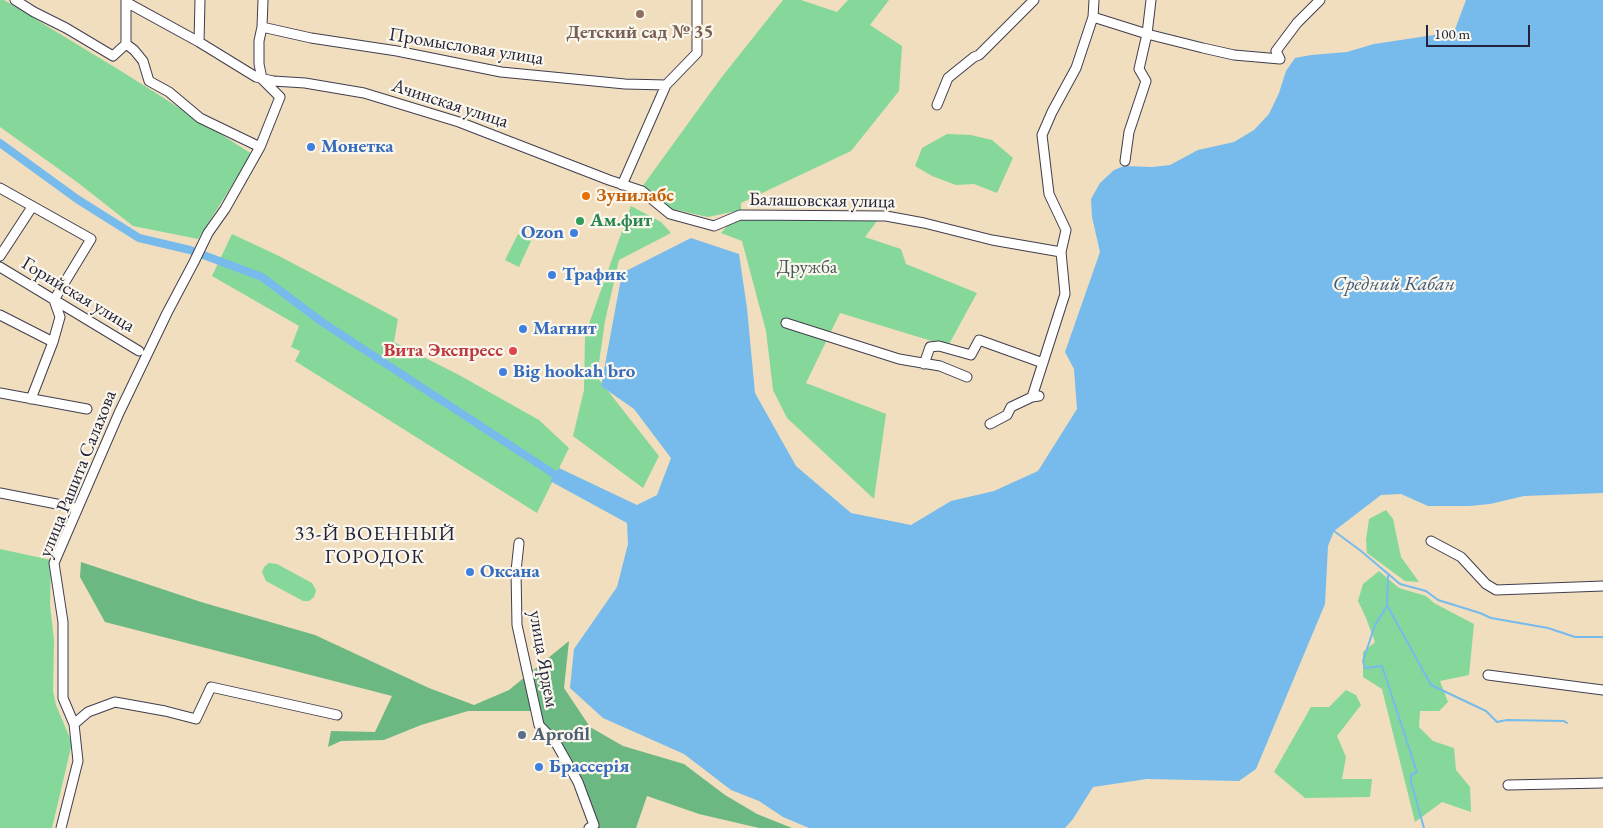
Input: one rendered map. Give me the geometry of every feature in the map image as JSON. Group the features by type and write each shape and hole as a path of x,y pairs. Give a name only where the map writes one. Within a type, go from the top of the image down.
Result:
{"street":[{"path":"15,0 113,56 126,44 126,1 262,79 280,97 260,147 200,118 169,92 149,81 143,61 126,44"},
{"path":"199,42 200,0"},
{"path":"262,79 259,49 263,0"},
{"path":"622,185 666,85 697,52 697,0"},
{"path":"937,105 948,78 979,55 1034,0"},
{"path":"990,424 1007,414 1011,407 1035,396 1043,363 1066,294 1061,252 1066,230 1049,194 1042,136 1052,112 1076,68 1093,17 1094,0"},
{"path":"1125,161 1129,132 1146,81 1139,69 1147,34 1151,0"},
{"path":"1093,17 1147,34 1234,55 1280,59 1276,51 1297,23 1320,0"},
{"name":"Промысловая улица","path":"262,27 311,38 397,51 500,72 625,84 666,85"},
{"name":"Ачинская улица","path":"262,79 317,85 368,94 459,122 622,185"},
{"name":"улица Рашита Салахова","path":"61,828 78,761 74,724 63,698 63,622 54,563 119,413 167,313 208,233 225,209 260,147"},
{"name":"Балашовская улица","path":"622,185 642,191 670,214 714,226 740,215 886,216 924,223 992,240 1061,252"},
{"path":"0,188 91,239 54,300 60,317 31,399"},
{"path":"0,256 32,207"},
{"name":"Горийская улица","path":"0,267 138,351"},
{"path":"0,315 52,342"},
{"path":"786,323 899,359 940,366 967,377"},
{"path":"924,364 930,347 939,346 972,354 979,340 1043,363"},
{"path":"0,393 86,409"},
{"path":"0,493 72,507"},
{"path":"1431,541 1461,557 1486,584 1496,590 1603,586"},
{"name":"улица Ярдем","path":"519,543 516,571 517,625 539,725 556,743 578,782 592,826"},
{"path":"1488,676 1603,690"},
{"path":"74,724 88,712 115,702 196,720 211,687 337,715"},
{"path":"1508,786 1603,783"}],"green space":[{"path":"0,0 4,0 121,71 252,154 198,239 133,226 77,182 0,127"},
{"path":"783,0 801,0 837,12 848,0 889,0 870,25 902,46 899,91 851,151 741,203 741,210 708,217 663,207 642,187 721,78"},
{"path":"947,134 971,135 992,140 1013,158 997,193 974,184 956,185 932,176 915,166 922,148"},
{"path":"631,206 661,222 671,233 619,260 605,321 597,377 659,456 643,488 573,436 584,390 585,335"},
{"name":"Дружба","path":"741,210 883,213 865,237 901,249 906,264 977,293 948,346 840,313 806,383 886,414 874,499 787,418 773,390 766,331 742,241 721,233"},
{"path":"232,234 279,256 398,319 394,342 459,375 539,420 569,448 537,513 295,361 300,351 291,347 299,326 212,276"},
{"path":"518,234 531,241 519,267 505,260"},
{"path":"1386,510 1393,519 1401,557 1419,582 1405,581 1367,553 1366,540 1369,519"},
{"path":"0,549 51,560 50,605 54,640 53,691 56,705 72,743 52,828 0,828"},
{"path":"81,562 201,602 315,635 429,688 474,705 509,690 569,641 564,688 590,727 623,746 684,764 725,795 757,814 792,828 759,828 699,814 647,796 636,828 589,828 595,814 574,764 537,728 534,711 468,711 421,725 384,740 341,741 328,747 331,731 375,732 392,696 105,622 80,577"},
{"path":"269,563 277,564 312,583 316,590 314,597 309,601 303,601 266,581 262,572"},
{"path":"1379,571 1399,588 1426,596 1434,603 1474,624 1469,675 1440,681 1448,702 1439,711 1420,711 1419,727 1433,741 1454,748 1456,770 1470,787 1471,812 1442,802 1415,822 1382,689 1363,677 1363,652 1375,642 1358,601 1363,584"},
{"path":"1346,690 1356,695 1361,705 1337,736 1346,757 1342,779 1372,779 1370,797 1305,798 1274,772 1311,707 1329,707"}],"water":[{"name":"Средний Кабан","path":"1466,0 1603,0 1603,493 1524,496 1490,504 1469,506 1428,506 1401,494 1381,495 1334,531 1328,546 1325,604 1256,769 1239,781 1147,779 1093,787 1073,819 1065,828 809,828 783,817 759,801 731,790 684,754 603,718 570,688 574,649 617,587 628,544 627,523 550,481 559,468 637,505 657,495 671,458 634,409 601,386 622,273 691,238 739,254 747,308 755,393 796,466 851,513 911,525 951,501 994,491 1038,471 1077,409 1074,369 1065,352 1100,252 1092,217 1091,199 1100,183 1114,170 1124,166 1152,167 1170,165 1198,150 1234,142 1254,130 1269,114 1279,93 1286,71 1295,58 1347,52 1374,44 1454,32"}],"waterway":[{"path":"0,143 77,199 139,238 190,250 262,277 322,322 554,474"},
{"path":"1334,531 1400,584 1426,591 1438,600 1491,618 1548,628 1575,637 1603,637"},
{"path":"1388,576 1387,606 1375,625 1363,661 1365,668 1382,666 1417,772 1411,775 1411,782 1424,828"},
{"path":"1388,607 1431,685 1486,711 1497,722 1507,720 1564,721 1567,723"}],"place":[{"name":"Детский сад № 35","path":"640,14"},
{"name":"Монетка","path":"311,147"},
{"name":"Зунилабс","path":"586,196"},
{"name":"Ам.фит","path":"580,221"},
{"name":"Ozon","path":"574,233"},
{"name":"Трафик","path":"552,275"},
{"name":"Магнит","path":"523,329"},
{"name":"Вита Экспресс","path":"513,351"},
{"name":"Big hookah bro","path":"503,372"},
{"name":"Оксана","path":"470,572"},
{"name":"Aprofil","path":"522,735"},
{"name":"Брассерiя","path":"539,767"}],"district":[{"name":"33-Й ВОЕННЫЙ ГОРОДОК","path":"375,546"}]}
